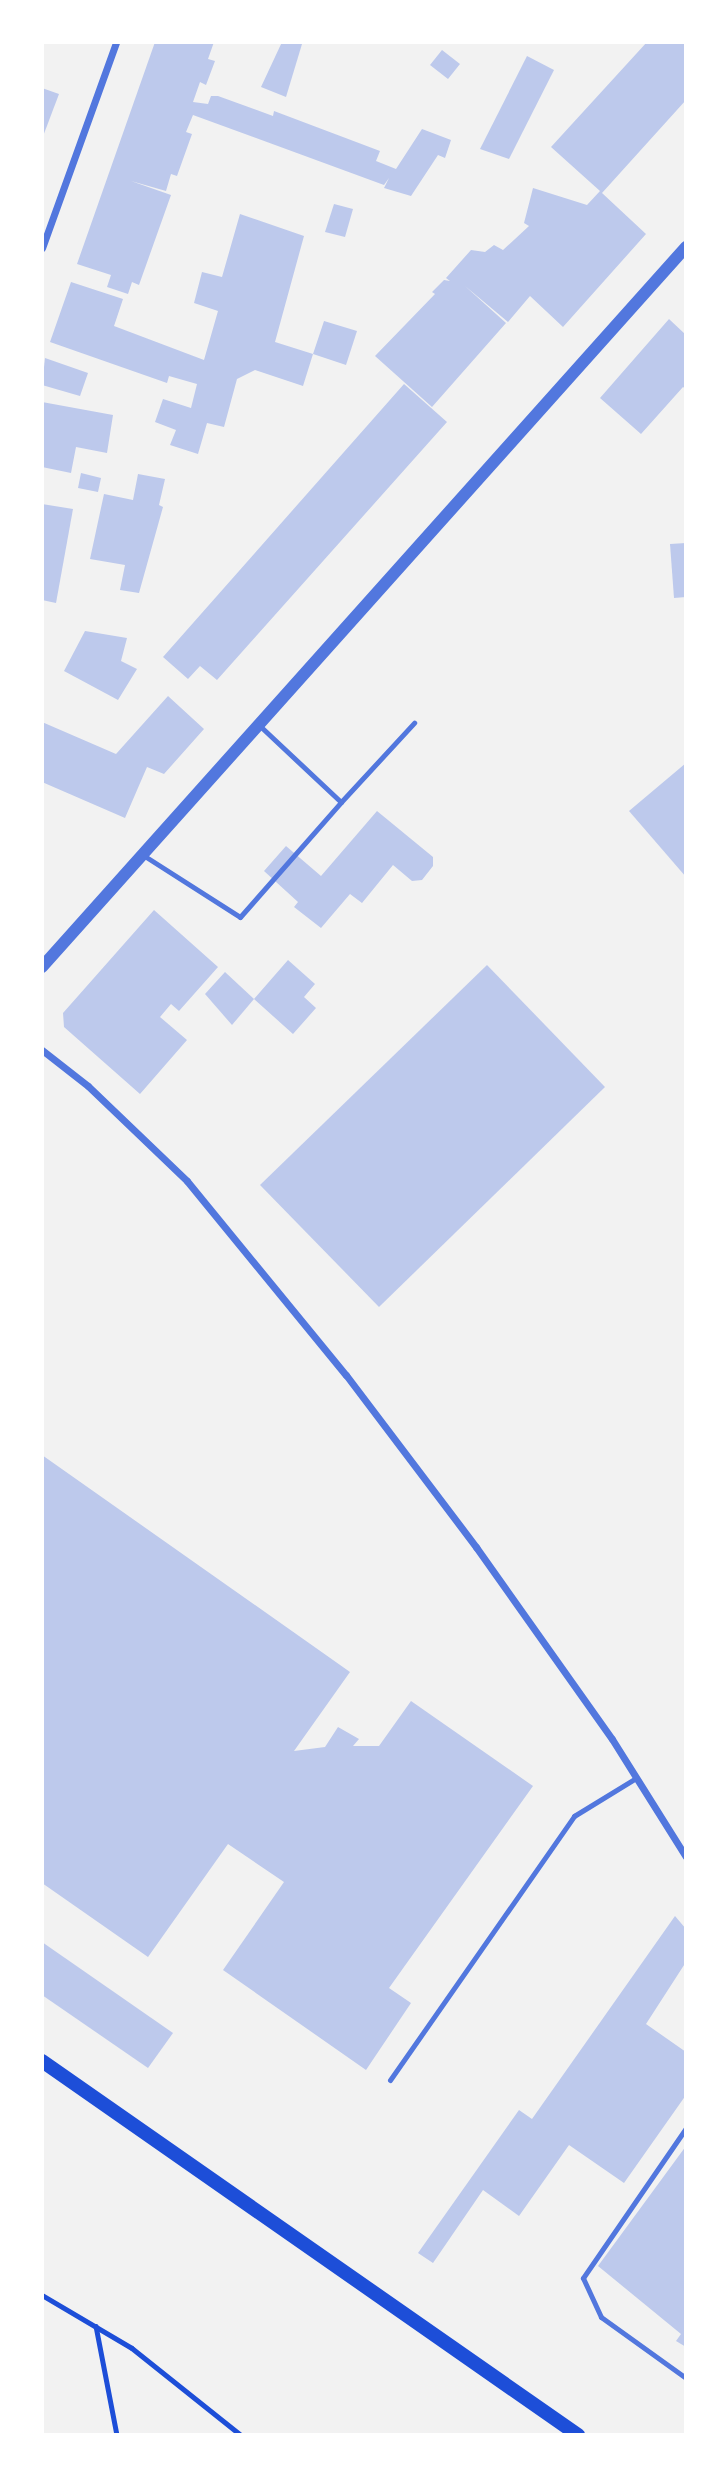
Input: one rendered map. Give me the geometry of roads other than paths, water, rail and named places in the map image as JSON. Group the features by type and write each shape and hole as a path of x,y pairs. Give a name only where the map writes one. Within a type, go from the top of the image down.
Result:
{"main road":[{"path":"42,2061 578,2435"}],"street":[{"path":"42,248 116,42"},
{"path":"42,967 686,247"},
{"path":"42,1050 88,1086 187,1181 337,1365 476,1547 636,1778 686,1857"}],"lane":[{"path":"143,855 240,917 414,723"},
{"path":"260,726 341,802"},
{"path":"390,2081 574,1816 636,1778"},
{"path":"686,2129 583,2278 601,2317 686,2378"}]}
